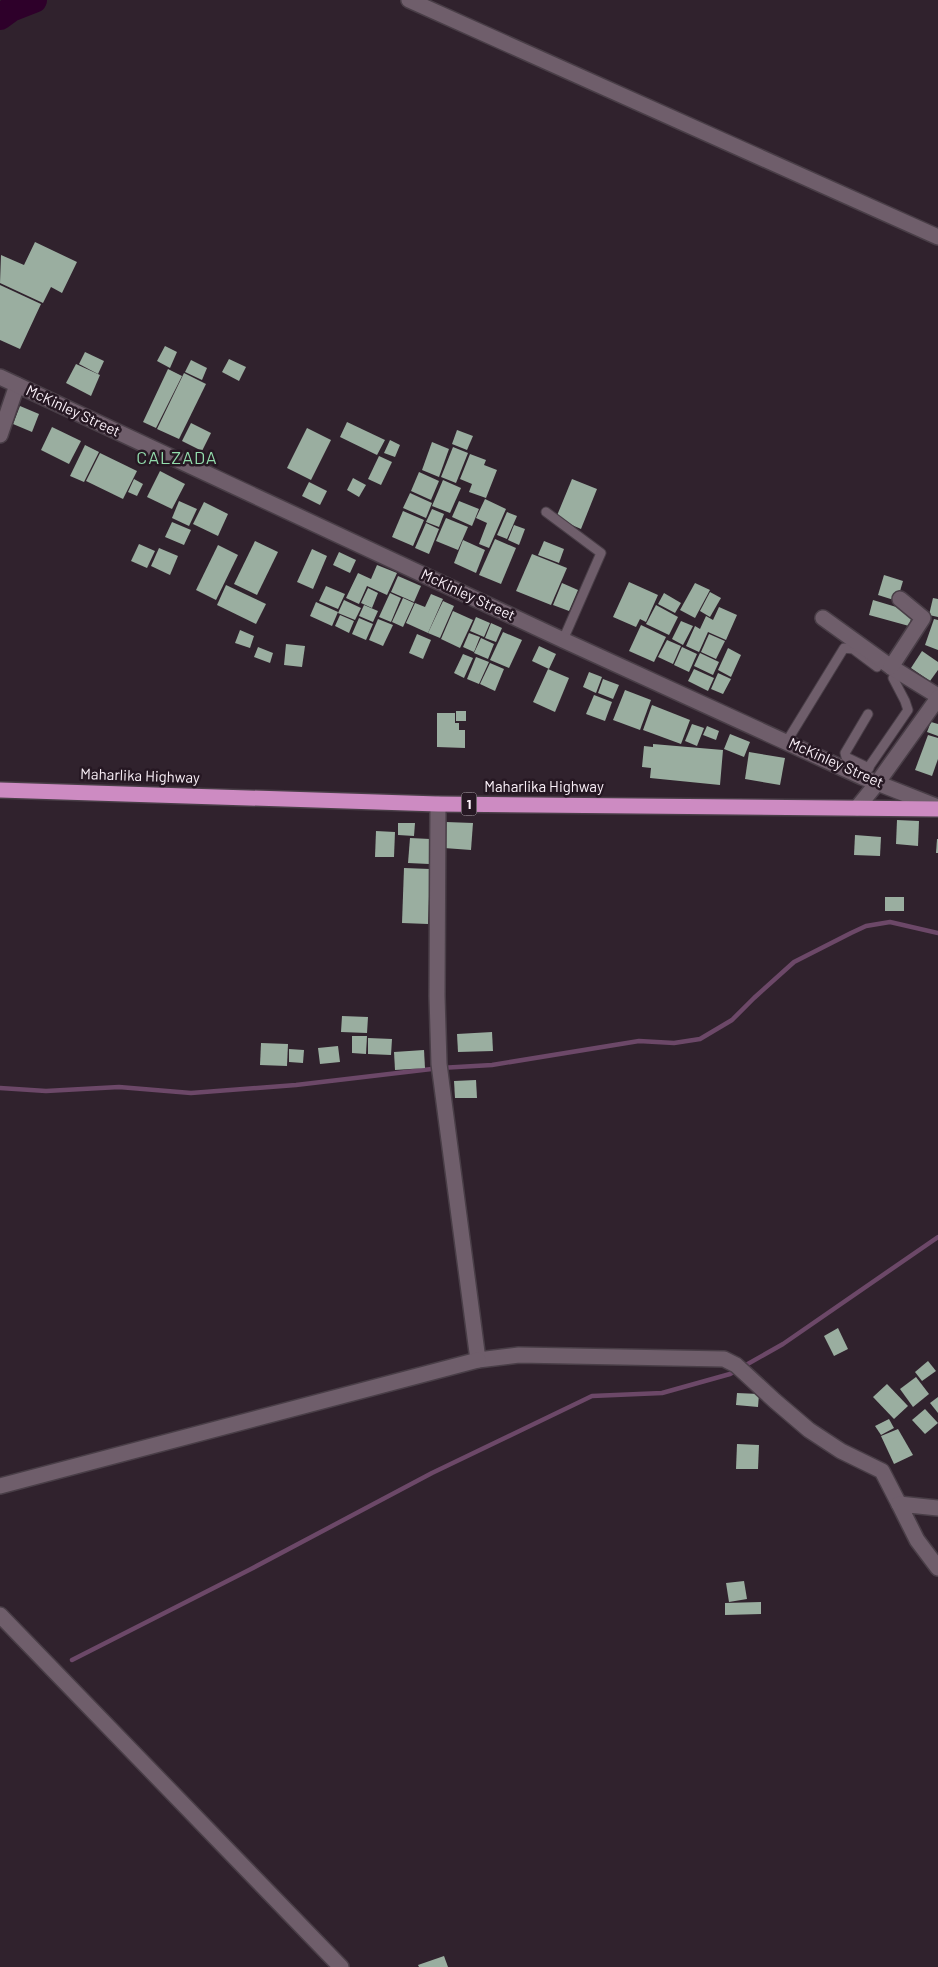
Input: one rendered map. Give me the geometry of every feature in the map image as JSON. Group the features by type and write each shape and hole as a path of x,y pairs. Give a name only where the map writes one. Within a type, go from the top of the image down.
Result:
{"highway":[{"name":"Maharlika Highway","path":"0,790 438,804 938,808"}],"street":[{"path":"409,0 938,236"},
{"name":"McKinley Street","path":"0,377 563,640 787,741 865,772 878,782 938,808"},
{"path":"0,435 17,385"},
{"path":"887,671 923,618 900,599"},
{"path":"824,618 887,671 938,697 878,782 857,808"},
{"path":"438,804 437,996 439,1064 478,1360"},
{"path":"0,1486 478,1360 519,1355 724,1359 736,1365 809,1430 841,1451 882,1471 917,1540 938,1568"},
{"path":"899,1504 938,1508"},
{"path":"0,1614 341,1967"}],"lane":[{"path":"546,512 601,553 563,640"},
{"path":"787,741 844,648 853,649 887,671 905,701 908,710 865,772 846,757 845,753 868,714"}],"building":[{"path":"35,242 77,262 62,293 51,287 43,303 0,283 1,255 24,265"},
{"path":"0,285 41,304 20,349 0,340"},
{"path":"165,346 177,352 170,368 157,361"},
{"path":"85,352 104,361 98,374 79,364"},
{"path":"229,359 246,367 239,381 222,372"},
{"path":"191,360 207,368 202,380 185,372"},
{"path":"76,364 100,375 91,396 66,383"},
{"path":"168,369 182,376 156,428 143,422"},
{"path":"184,373 206,384 179,439 157,429"},
{"path":"20,406 39,414 32,432 13,424"},
{"path":"347,422 385,440 377,455 340,437"},
{"path":"191,423 211,433 202,451 182,441"},
{"path":"52,427 81,441 69,464 41,450"},
{"path":"307,428 331,440 311,480 287,468"},
{"path":"457,430 473,436 467,450 452,444"},
{"path":"390,440 400,445 395,457 384,453"},
{"path":"432,442 449,449 439,477 422,470"},
{"path":"85,445 99,452 84,482 70,476"},
{"path":"453,447 468,453 456,483 441,477"},
{"path":"100,453 137,471 123,499 86,481"},
{"path":"470,454 486,460 484,465 497,470 486,498 469,492 472,484 460,479"},
{"path":"379,456 392,462 381,485 368,479"},
{"path":"160,471 185,484 172,509 147,497"},
{"path":"419,472 439,481 431,500 411,491"},
{"path":"353,478 366,485 359,497 347,490"},
{"path":"134,479 143,484 137,496 128,492"},
{"path":"572,479 597,489 581,529 556,518"},
{"path":"443,480 461,488 450,513 432,506"},
{"path":"309,482 327,491 320,505 302,496"},
{"path":"410,493 432,503 426,518 403,508"},
{"path":"485,499 506,509 489,548 479,544 487,523 476,518"},
{"path":"179,501 197,509 189,526 172,518"},
{"path":"459,501 479,509 472,526 452,517"},
{"path":"204,502 228,514 218,536 193,524"},
{"path":"432,509 444,514 439,527 426,522"},
{"path":"403,511 424,520 413,546 392,537"},
{"path":"507,512 517,516 507,539 497,535"},
{"path":"446,518 468,527 458,550 436,541"},
{"path":"172,522 191,530 184,545 165,537"},
{"path":"426,523 439,529 429,554 415,548"},
{"path":"514,525 525,529 519,545 508,540"},
{"path":"495,539 516,548 501,584 479,575"},
{"path":"463,540 485,550 476,573 454,563"},
{"path":"255,541 278,552 257,595 234,584"},
{"path":"544,541 564,549 559,563 538,555"},
{"path":"139,544 155,551 147,568 131,561"},
{"path":"218,545 238,555 216,600 196,590"},
{"path":"159,548 178,556 170,575 151,566"},
{"path":"312,549 327,556 313,589 297,582"},
{"path":"339,552 356,560 350,573 333,565"},
{"path":"532,554 567,568 551,605 516,591"},
{"path":"377,565 397,573 387,595 367,586 359,604 346,598 358,573 371,579"},
{"path":"884,575 903,581 897,601 878,595"},
{"path":"398,576 421,586 414,602 391,592"},
{"path":"629,582 658,595 646,622 640,619 636,627 613,617"},
{"path":"562,583 578,590 569,611 553,605"},
{"path":"695,583 710,590 695,618 680,610"},
{"path":"226,585 266,604 256,624 217,605"},
{"path":"326,586 345,594 338,609 319,601"},
{"path":"368,588 378,593 372,608 361,603"},
{"path":"710,592 721,598 710,617 700,611"},
{"path":"390,593 401,598 391,622 379,617"},
{"path":"664,593 681,603 675,613 658,604"},
{"path":"431,594 443,599 428,633 406,623 415,603 425,607"},
{"path":"403,598 414,603 403,627 392,622"},
{"path":"933,598 938,599 938,617 929,615"},
{"path":"344,600 361,608 355,620 338,613"},
{"path":"873,600 913,612 909,626 869,615"},
{"path":"443,601 454,606 440,638 428,633"},
{"path":"316,602 338,612 332,626 310,616"},
{"path":"364,605 378,611 373,622 359,616"},
{"path":"656,605 678,617 669,635 646,624"},
{"path":"719,607 737,615 726,640 708,632 699,652 686,646 695,626 700,629 706,616 713,620"},
{"path":"453,611 473,620 460,648 441,639"},
{"path":"340,615 354,621 349,633 335,626"},
{"path":"476,617 490,623 484,637 470,631"},
{"path":"359,618 373,624 366,640 352,634"},
{"path":"378,619 393,625 383,646 369,640"},
{"path":"934,619 938,620 938,650 925,645"},
{"path":"681,621 693,626 683,645 672,639"},
{"path":"491,623 502,628 496,642 485,638"},
{"path":"641,625 666,637 654,662 629,651"},
{"path":"240,630 254,636 250,648 235,643"},
{"path":"503,632 522,640 509,668 490,660"},
{"path":"469,633 480,637 474,652 463,647"},
{"path":"417,634 431,640 423,659 409,653"},
{"path":"709,634 725,641 716,659 701,652"},
{"path":"481,638 494,644 488,659 474,653"},
{"path":"667,640 681,646 673,664 658,657"},
{"path":"286,644 305,646 302,667 284,665"},
{"path":"539,646 556,654 549,669 532,661"},
{"path":"258,647 273,653 270,663 254,657"},
{"path":"682,647 697,654 689,672 674,665"},
{"path":"728,648 741,655 731,677 718,670"},
{"path":"922,651 938,662 938,670 930,681 911,668"},
{"path":"700,653 719,662 713,675 694,666"},
{"path":"463,654 473,658 464,678 454,673"},
{"path":"476,657 489,662 479,684 467,679"},
{"path":"490,663 504,669 495,691 480,684"},
{"path":"548,669 569,678 555,712 533,702"},
{"path":"694,669 714,678 708,691 688,681"},
{"path":"589,672 602,677 596,693 583,687"},
{"path":"718,673 731,679 723,694 711,689"},
{"path":"603,679 619,685 613,699 598,693"},
{"path":"625,690 651,700 640,730 613,720"},
{"path":"594,695 612,702 605,721 586,714"},
{"path":"652,705 690,720 681,744 643,730"},
{"path":"456,711 466,711 466,721 456,721"},
{"path":"437,713 455,713 455,723 459,723 459,730 465,730 465,748 437,747"},
{"path":"931,722 938,724 938,736 927,732"},
{"path":"692,724 704,728 697,746 685,741"},
{"path":"707,726 719,731 716,740 703,735"},
{"path":"730,734 750,742 744,757 724,749"},
{"path":"928,735 938,738 938,759 932,776 915,770"},
{"path":"653,744 723,750 720,785 650,778 651,768 642,767 644,746 653,747"},
{"path":"749,752 785,758 780,785 745,779"},
{"path":"897,820 919,821 918,846 896,844"},
{"path":"446,822 473,823 471,850 444,848"},
{"path":"398,823 415,823 414,836 398,835"},
{"path":"376,831 395,832 394,857 375,857"},
{"path":"855,835 881,837 880,856 854,855"},
{"path":"410,838 430,839 429,864 408,863"},
{"path":"937,839 938,853 936,853"},
{"path":"404,868 430,869 428,924 402,923"},
{"path":"885,897 904,897 904,911 885,911"},
{"path":"342,1016 368,1017 367,1033 341,1032"},
{"path":"492,1032 493,1051 458,1052 457,1034"},
{"path":"352,1036 367,1036 366,1054 352,1053"},
{"path":"368,1038 392,1039 391,1055 368,1054"},
{"path":"261,1043 288,1044 287,1066 260,1065"},
{"path":"338,1046 340,1062 320,1064 318,1048"},
{"path":"289,1049 304,1050 303,1063 289,1062"},
{"path":"424,1050 425,1068 395,1070 394,1052"},
{"path":"476,1080 477,1098 455,1098 454,1081"},
{"path":"838,1328 848,1349 834,1356 824,1336"},
{"path":"928,1361 936,1371 922,1381 915,1372"},
{"path":"916,1377 929,1394 913,1407 900,1389"},
{"path":"887,1384 908,1406 894,1419 873,1397"},
{"path":"737,1393 759,1394 758,1407 736,1405"},
{"path":"938,1397 938,1413 930,1403"},
{"path":"925,1409 938,1423 925,1434 912,1420"},
{"path":"889,1419 894,1428 881,1435 875,1426"},
{"path":"898,1429 913,1455 894,1464 881,1436"},
{"path":"737,1444 759,1445 758,1469 736,1469"},
{"path":"744,1581 747,1599 729,1602 726,1583"},
{"path":"761,1602 761,1614 725,1615 725,1603"},
{"path":"444,1956 448,1967 419,1967 418,1965"}],"waterway":[{"path":"0,17 11,9 34,0"},
{"path":"0,1088 46,1091 119,1087 191,1093 296,1085 440,1068 492,1065 639,1041 674,1043 700,1039 732,1020 794,962 866,926 890,922 938,933"},
{"path":"72,1660 251,1569 432,1473 592,1396 662,1393 730,1374 783,1344 938,1237"}],"district":[{"name":"CALZADA","path":"177,458"}]}
